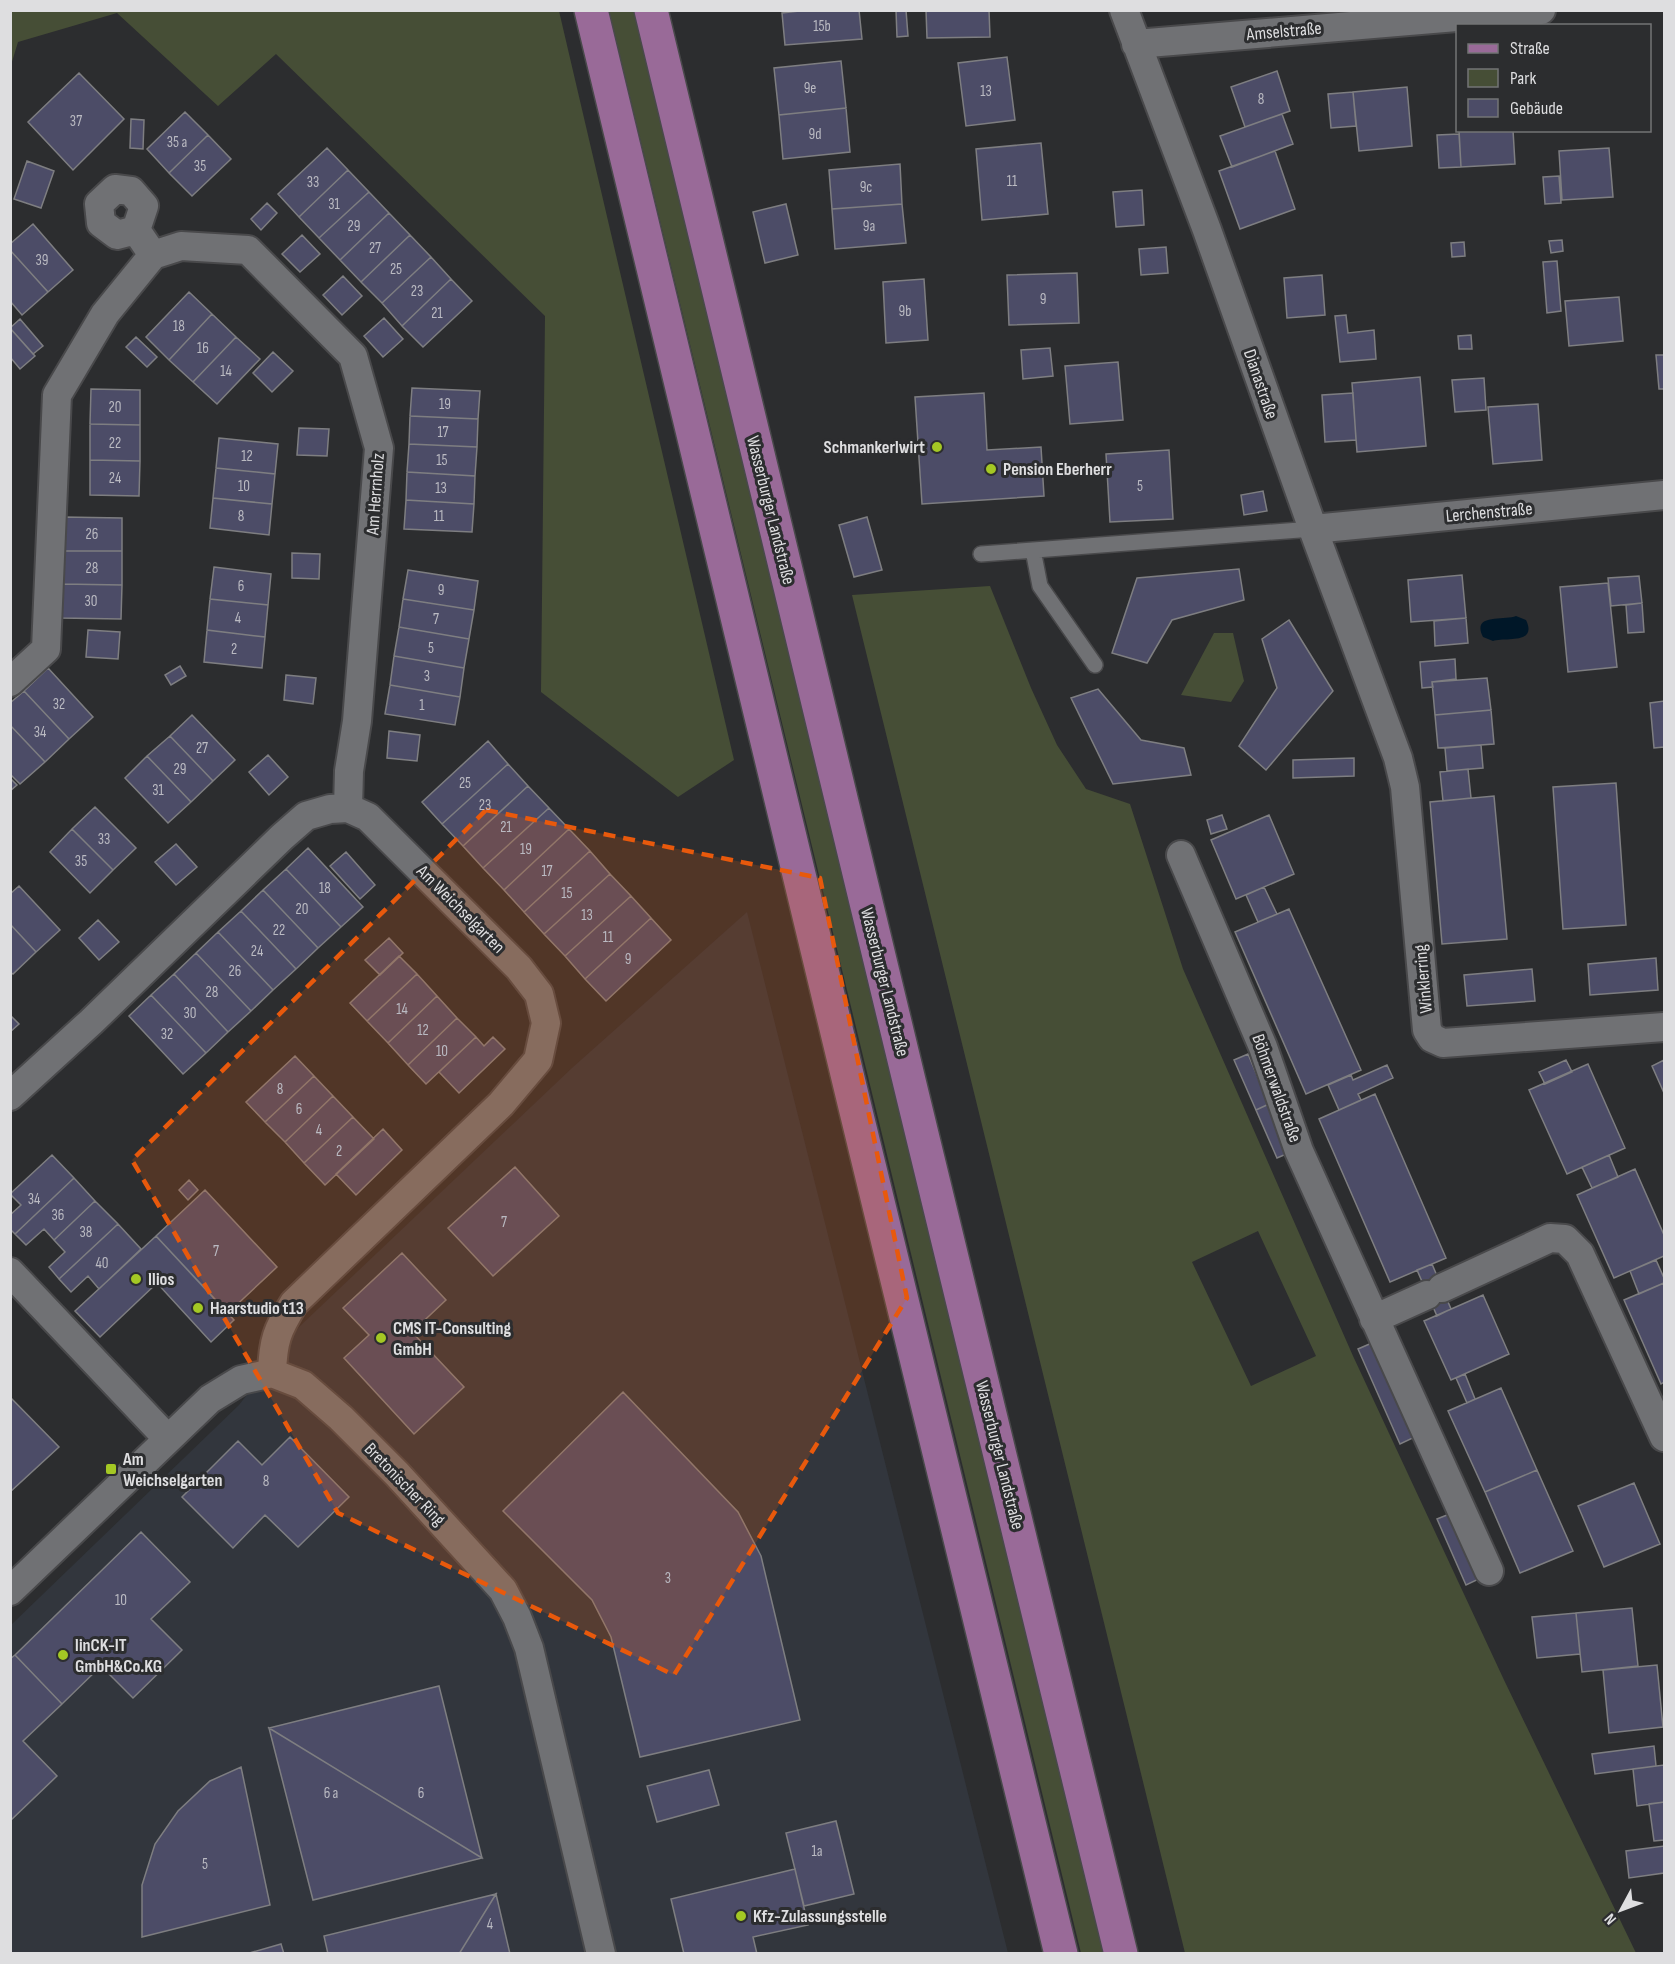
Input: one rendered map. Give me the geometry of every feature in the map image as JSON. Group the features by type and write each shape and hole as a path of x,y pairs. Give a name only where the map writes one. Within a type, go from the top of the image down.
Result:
{"main road":[{"path":"591,10 856,1114 1061,1953"},
{"name":"Wasserburger Landstraße","path":"651,10 1121,1953"}],"street":[{"name":"Dianastraße","path":"1124,10 1207,230 1313,529 1398,758"},
{"name":"Amselstraße","path":"1136,44 1541,10"},
{"path":"10,682 46,649 57,395 105,314 153,255 136,230"},
{"name":"Am Herrnholz","path":"153,255 181,246 248,250 353,356 379,448 357,721 349,771 348,808"},
{"name":"Lerchenstraße","path":"1313,529 1665,495"},
{"name":"Winklerring","path":"1398,758 1405,787 1427,1030 1432,1038 1443,1043 1665,1028"},
{"path":"10,1096 306,816 330,809 348,808"},
{"name":"Am Weichselgarten","path":"272,1373 273,1352 279,1328 294,1303 501,1104 538,1060 546,1023 540,994 519,968 368,817 348,808"},
{"name":"Böhmerwaldstraße","path":"1181,855 1263,1047 1299,1151 1489,1571"},
{"path":"1374,1319 1550,1238 1564,1239 1581,1254 1663,1430"},
{"path":"10,1272 168,1439"},
{"path":"10,1592 210,1400 241,1380 272,1373"},
{"name":"Bretonischer Ring","path":"272,1373 303,1385 341,1418 397,1474 503,1590 529,1648 601,1953"}],"lane":[{"path":"981,554 1313,529"},
{"path":"1033,549 1040,586 1095,665"}],"highlighted area":[{"path":"486,810 820,878 907,1298 674,1675 338,1513 132,1160"}],"shaded area":[{"path":"747,912 1008,1953 11,1954 11,1625 239,1405 299,1327 572,1068"}],"green space":[{"path":"11,10 559,11 734,760 678,797 541,692 545,316 276,54 218,106 117,13 18,42 11,65"},
{"path":"609,11 637,11 1114,1953 1081,1953"},
{"path":"990,586 1031,688 1057,745 1086,789 1130,804 1183,969 1353,1356 1504,1680 1636,1953 1185,1953 852,595","holes":["1258,1231 1316,1356 1251,1386 1192,1262"]},
{"path":"1214,633 1233,633 1244,681 1231,702 1181,695"}],"water":[{"path":"1516,616 1526,620 1528,628 1524,637 1493,641 1483,637 1480,629 1481,624 1485,621"}],"building":[{"path":"808,10 859,10 862,39 785,45 782,13"},
{"path":"896,10 906,10 908,36 897,37"},
{"path":"926,10 989,10 990,37 927,38"},
{"path":"1007,57 1015,120 966,126 958,63"},
{"path":"841,61 846,108 779,115 774,68"},
{"path":"1277,71 1290,111 1245,127 1231,87"},
{"path":"79,73 124,119 73,170 28,122"},
{"path":"1407,87 1412,146 1359,151 1353,92"},
{"path":"1353,92 1356,126 1331,128 1328,94"},
{"path":"846,108 850,152 783,159 779,115"},
{"path":"185,112 208,135 169,173 147,149"},
{"path":"1282,114 1293,144 1232,167 1220,136"},
{"path":"131,119 144,120 143,149 130,148"},
{"path":"1459,132 1513,132 1515,164 1461,167"},
{"path":"1459,134 1461,167 1439,168 1437,135"},
{"path":"208,135 231,159 192,196 169,173"},
{"path":"1041,143 1048,214 982,220 976,149"},
{"path":"327,148 348,170 299,217 278,194"},
{"path":"1609,148 1613,197 1562,200 1559,151"},
{"path":"1275,151 1295,209 1240,229 1219,171"},
{"path":"27,161 54,171 41,208 14,199"},
{"path":"900,164 902,204 832,209 829,170"},
{"path":"348,170 369,192 319,238 299,217"},
{"path":"1559,176 1561,203 1545,204 1543,177"},
{"path":"1142,190 1144,225 1116,227 1113,192"},
{"path":"369,192 389,213 340,260 319,238"},
{"path":"267,203 277,213 261,230 251,219"},
{"path":"786,204 798,255 765,263 753,212"},
{"path":"902,204 906,243 835,249 832,209"},
{"path":"389,213 410,235 361,282 340,260"},
{"path":"33,224 73,270 48,292 10,250 10,244"},
{"path":"302,235 320,254 300,272 282,254"},
{"path":"410,235 431,257 382,303 361,282"},
{"path":"1562,240 1563,251 1551,253 1549,241"},
{"path":"1464,242 1465,256 1452,257 1451,243"},
{"path":"1166,247 1168,273 1141,275 1139,249"},
{"path":"10,250 48,292 22,315 10,301"},
{"path":"431,257 451,279 402,326 382,303"},
{"path":"1557,261 1561,311 1547,313 1543,262"},
{"path":"1077,273 1079,323 1009,325 1007,275"},
{"path":"1322,275 1325,315 1287,318 1284,278"},
{"path":"343,276 362,296 342,315 323,295"},
{"path":"451,279 472,301 423,347 402,326"},
{"path":"924,279 928,340 886,343 883,282"},
{"path":"189,292 212,314 169,360 146,337"},
{"path":"1619,297 1623,341 1569,346 1565,301"},
{"path":"212,314 236,337 193,382 169,360"},
{"path":"1346,315 1348,333 1374,330 1376,359 1340,362 1335,316"},
{"path":"384,318 403,339 383,357 364,336"},
{"path":"20,319 43,346 33,354 10,328"},
{"path":"10,328 35,356 20,369 10,357"},
{"path":"1471,335 1472,349 1459,349 1458,336"},
{"path":"136,337 157,357 147,367 126,347"},
{"path":"236,337 260,359 217,404 193,382"},
{"path":"1050,348 1053,376 1023,379 1021,350"},
{"path":"273,352 293,371 272,392 253,373"},
{"path":"1656,355 1664,355 1664,389 1659,389"},
{"path":"1118,362 1123,420 1070,424 1065,366"},
{"path":"1420,377 1426,446 1357,452 1352,383"},
{"path":"1484,378 1486,410 1455,412 1452,380"},
{"path":"412,388 480,391 478,419 410,416"},
{"path":"91,389 140,390 140,425 90,424"},
{"path":"984,393 987,450 1041,447 1044,496 922,504 915,397"},
{"path":"1353,393 1356,440 1325,442 1322,395"},
{"path":"1538,404 1542,460 1493,464 1488,407"},
{"path":"410,416 478,419 477,447 409,444"},
{"path":"90,424 140,425 140,461 90,460"},
{"path":"299,428 329,429 327,456 297,455"},
{"path":"219,438 278,444 275,474 216,468"},
{"path":"409,444 477,447 475,476 407,472"},
{"path":"1169,450 1173,519 1110,522 1106,454"},
{"path":"90,460 140,461 139,496 90,495"},
{"path":"216,468 275,474 272,504 213,498"},
{"path":"407,472 475,476 474,504 406,500"},
{"path":"1263,491 1267,511 1244,515 1241,495"},
{"path":"213,498 272,504 269,535 210,528"},
{"path":"406,500 474,504 472,532 404,529"},
{"path":"63,517 122,518 122,551 62,551"},
{"path":"867,517 882,570 854,577 839,525"},
{"path":"62,551 122,551 122,585 62,584"},
{"path":"292,553 320,554 319,579 292,578"},
{"path":"214,567 271,574 268,605 210,599"},
{"path":"1239,569 1244,600 1172,620 1147,663 1112,653 1137,578"},
{"path":"408,570 478,581 474,610 403,599"},
{"path":"1462,575 1466,618 1411,622 1408,580"},
{"path":"1639,576 1642,603 1611,606 1608,578"},
{"path":"1608,583 1617,667 1568,672 1560,587"},
{"path":"62,584 122,585 121,619 61,618"},
{"path":"210,599 268,605 265,637 207,630"},
{"path":"403,599 474,610 469,639 399,627"},
{"path":"1642,603 1644,632 1628,633 1626,605"},
{"path":"1466,618 1468,643 1435,646 1434,621"},
{"path":"1289,620 1333,691 1266,770 1239,746 1277,688 1262,639"},
{"path":"399,627 469,639 464,668 394,656"},
{"path":"88,630 120,632 118,659 86,657"},
{"path":"207,630 265,637 262,668 204,662"},
{"path":"394,656 464,668 460,697 390,685"},
{"path":"1455,659 1456,679 1432,682 1433,687 1422,688 1420,662"},
{"path":"180,666 186,676 171,685 165,675"},
{"path":"48,668 93,717 69,739 24,691"},
{"path":"286,675 316,678 313,704 284,700"},
{"path":"1487,678 1491,710 1435,715 1432,682"},
{"path":"390,685 460,697 455,725 385,714"},
{"path":"1098,689 1141,740 1184,748 1191,775 1113,784 1071,698"},
{"path":"24,691 69,739 45,762 10,725 10,703"},
{"path":"1664,701 1664,747 1654,748 1650,703"},
{"path":"1491,710 1494,744 1438,748 1435,715"},
{"path":"192,715 235,760 213,781 170,736"},
{"path":"10,725 45,762 20,784 10,774"},
{"path":"389,731 420,735 417,761 387,758"},
{"path":"170,736 213,781 191,802 147,756"},
{"path":"488,741 508,764 442,824 422,802"},
{"path":"1481,745 1483,768 1447,771 1445,748"},
{"path":"268,755 288,777 269,795 249,772"},
{"path":"147,756 191,802 168,823 125,778"},
{"path":"1354,758 1354,776 1293,778 1293,760"},
{"path":"508,764 528,786 463,846 442,824"},
{"path":"1468,769 1471,798 1443,801 1440,772"},
{"path":"10,778 17,785 10,791"},
{"path":"1616,783 1626,925 1563,929 1553,787"},
{"path":"528,786 549,808 483,868 463,846"},
{"path":"1494,796 1507,939 1442,944 1430,802"},
{"path":"95,807 136,848 113,870 72,829"},
{"path":"549,808 569,829 504,890 483,868"},
{"path":"1222,815 1227,829 1211,834 1207,820"},
{"path":"1269,815 1294,874 1236,899 1211,840"},
{"path":"72,829 113,870 90,893 50,852"},
{"path":"569,829 590,851 524,912 504,890"},
{"path":"176,844 197,867 176,885 155,862"},
{"path":"308,848 363,907 341,927 286,869"},
{"path":"590,851 610,874 544,934 524,912"},
{"path":"346,852 375,885 360,899 330,866"},
{"path":"286,869 341,927 318,948 263,890"},
{"path":"610,874 631,896 565,956 544,934"},
{"path":"19,886 60,930 36,952 10,924 10,894"},
{"path":"1264,887 1277,914 1258,922 1246,895"},
{"path":"263,890 318,948 296,969 241,911"},
{"path":"631,896 651,918 585,979 565,956"},
{"path":"1289,909 1361,1070 1306,1094 1235,932"},
{"path":"241,911 296,969 273,990 218,932"},
{"path":"651,918 671,940 606,1001 585,979"},
{"path":"98,920 119,942 99,960 79,938"},
{"path":"10,924 36,952 13,974 10,972"},
{"path":"218,932 273,990 251,1011 196,953"},
{"path":"389,938 403,953 380,975 365,960"},
{"path":"196,953 251,1011 228,1032 174,974"},
{"path":"399,956 417,974 367,1021 350,1003"},
{"path":"1656,958 1658,990 1590,995 1588,964"},
{"path":"1532,969 1535,1001 1467,1006 1464,975"},
{"path":"174,974 228,1032 206,1053 151,995"},
{"path":"417,974 437,996 388,1043 367,1021"},
{"path":"151,995 206,1053 183,1074 129,1016"},
{"path":"437,996 457,1018 408,1065 388,1043"},
{"path":"10,1015 19,1024 10,1032"},
{"path":"457,1018 476,1037 426,1084 408,1065"},
{"path":"476,1037 484,1046 493,1037 505,1049 459,1093 439,1072"},
{"path":"1248,1054 1269,1104 1256,1110 1234,1060"},
{"path":"295,1056 314,1076 265,1122 246,1102"},
{"path":"1566,1060 1572,1072 1545,1084 1539,1072"},
{"path":"1664,1060 1664,1093 1652,1066"},
{"path":"1588,1064 1625,1148 1567,1174 1529,1090"},
{"path":"1387,1065 1393,1078 1358,1094 1361,1100 1339,1110 1328,1085 1351,1075 1353,1080"},
{"path":"314,1076 333,1096 285,1142 265,1122"},
{"path":"1375,1094 1446,1258 1390,1282 1319,1119"},
{"path":"333,1096 353,1117 304,1163 285,1142"},
{"path":"1269,1104 1291,1152 1277,1158 1256,1110"},
{"path":"353,1117 374,1139 325,1185 304,1163"},
{"path":"383,1129 402,1150 356,1195 336,1174"},
{"path":"52,1155 74,1178 15,1234 10,1229 10,1215 21,1205 10,1194"},
{"path":"1609,1155 1618,1177 1592,1188 1582,1167"},
{"path":"515,1167 559,1216 493,1276 448,1228"},
{"path":"1635,1169 1664,1235 1664,1256 1614,1278 1577,1195"},
{"path":"74,1178 95,1201 54,1240 44,1229 26,1245 15,1234"},
{"path":"189,1180 198,1190 188,1200 179,1190"},
{"path":"205,1190 277,1267 228,1313 156,1236"},
{"path":"95,1201 118,1224 59,1279 49,1267 65,1252 54,1240"},
{"path":"118,1224 141,1249 99,1289 88,1276 71,1292 59,1279"},
{"path":"156,1236 234,1320 211,1342 157,1283 100,1337 75,1311"},
{"path":"402,1253 446,1300 412,1332 464,1387 414,1434 344,1358 369,1335 343,1308"},
{"path":"1656,1260 1664,1283 1639,1294 1630,1271"},
{"path":"1432,1264 1451,1309 1437,1316 1417,1270"},
{"path":"1664,1283 1664,1382 1661,1384 1624,1300"},
{"path":"1483,1295 1509,1354 1451,1380 1424,1321"},
{"path":"1374,1342 1417,1436 1400,1444 1358,1349"},
{"path":"1465,1374 1475,1399 1467,1403 1456,1378"},
{"path":"1501,1388 1537,1470 1485,1492 1448,1411"},
{"path":"623,1392 738,1512 761,1556 800,1720 640,1757 611,1637 592,1600 503,1511"},
{"path":"10,1397 59,1447 10,1492"},
{"path":"290,1437 349,1497 298,1547 265,1515 233,1548 182,1497 238,1441 262,1465"},
{"path":"1537,1470 1573,1551 1520,1573 1485,1492"},
{"path":"1634,1483 1660,1544 1604,1567 1578,1506"},
{"path":"1452,1513 1481,1578 1466,1585 1437,1519"},
{"path":"141,1532 190,1582 151,1619 182,1650 133,1698 101,1666 62,1704 15,1655"},
{"path":"1632,1608 1638,1666 1582,1672 1576,1613"},
{"path":"1576,1613 1580,1654 1537,1658 1532,1617"},
{"path":"15,1655 62,1704 23,1741 57,1776 10,1821 10,1659"},
{"path":"1657,1665 1663,1727 1609,1733 1603,1670"},
{"path":"439,1686 482,1858 269,1728"},
{"path":"269,1728 482,1858 313,1900"},
{"path":"1654,1746 1656,1766 1595,1774 1592,1754"},
{"path":"1664,1765 1664,1802 1637,1806 1633,1769"},
{"path":"241,1767 270,1905 142,1937 142,1885 155,1844 178,1811 210,1781"},
{"path":"709,1770 719,1805 657,1822 647,1786"},
{"path":"1664,1802 1664,1840 1654,1841 1649,1804"},
{"path":"836,1821 854,1894 804,1906 786,1833"},
{"path":"1664,1846 1664,1873 1629,1878 1626,1851"},
{"name":"Kfz-Zulassungsstelle","path":"795,1869 808,1925 753,1937 757,1954 684,1954 671,1899"},
{"path":"496,1894 510,1954 459,1954"},
{"path":"496,1894 459,1954 328,1954 324,1936"},
{"path":"281,1944 284,1954 246,1954"}],"place":[{"name":"Schmankerlwirt","path":"937,447"},
{"name":"Pension Eberherr","path":"991,469"},
{"name":"Ilios","path":"136,1279"},
{"name":"Haarstudio t13","path":"198,1308"},
{"name":"CMS IT-Consulting GmbH","path":"381,1338"},
{"name":"Am Weichselgarten","path":"111,1469"},
{"name":"linCK-IT GmbH&Co.KG","path":"63,1655"},
{"name":"Kfz-Zulassungsstelle","path":"741,1916"}]}
